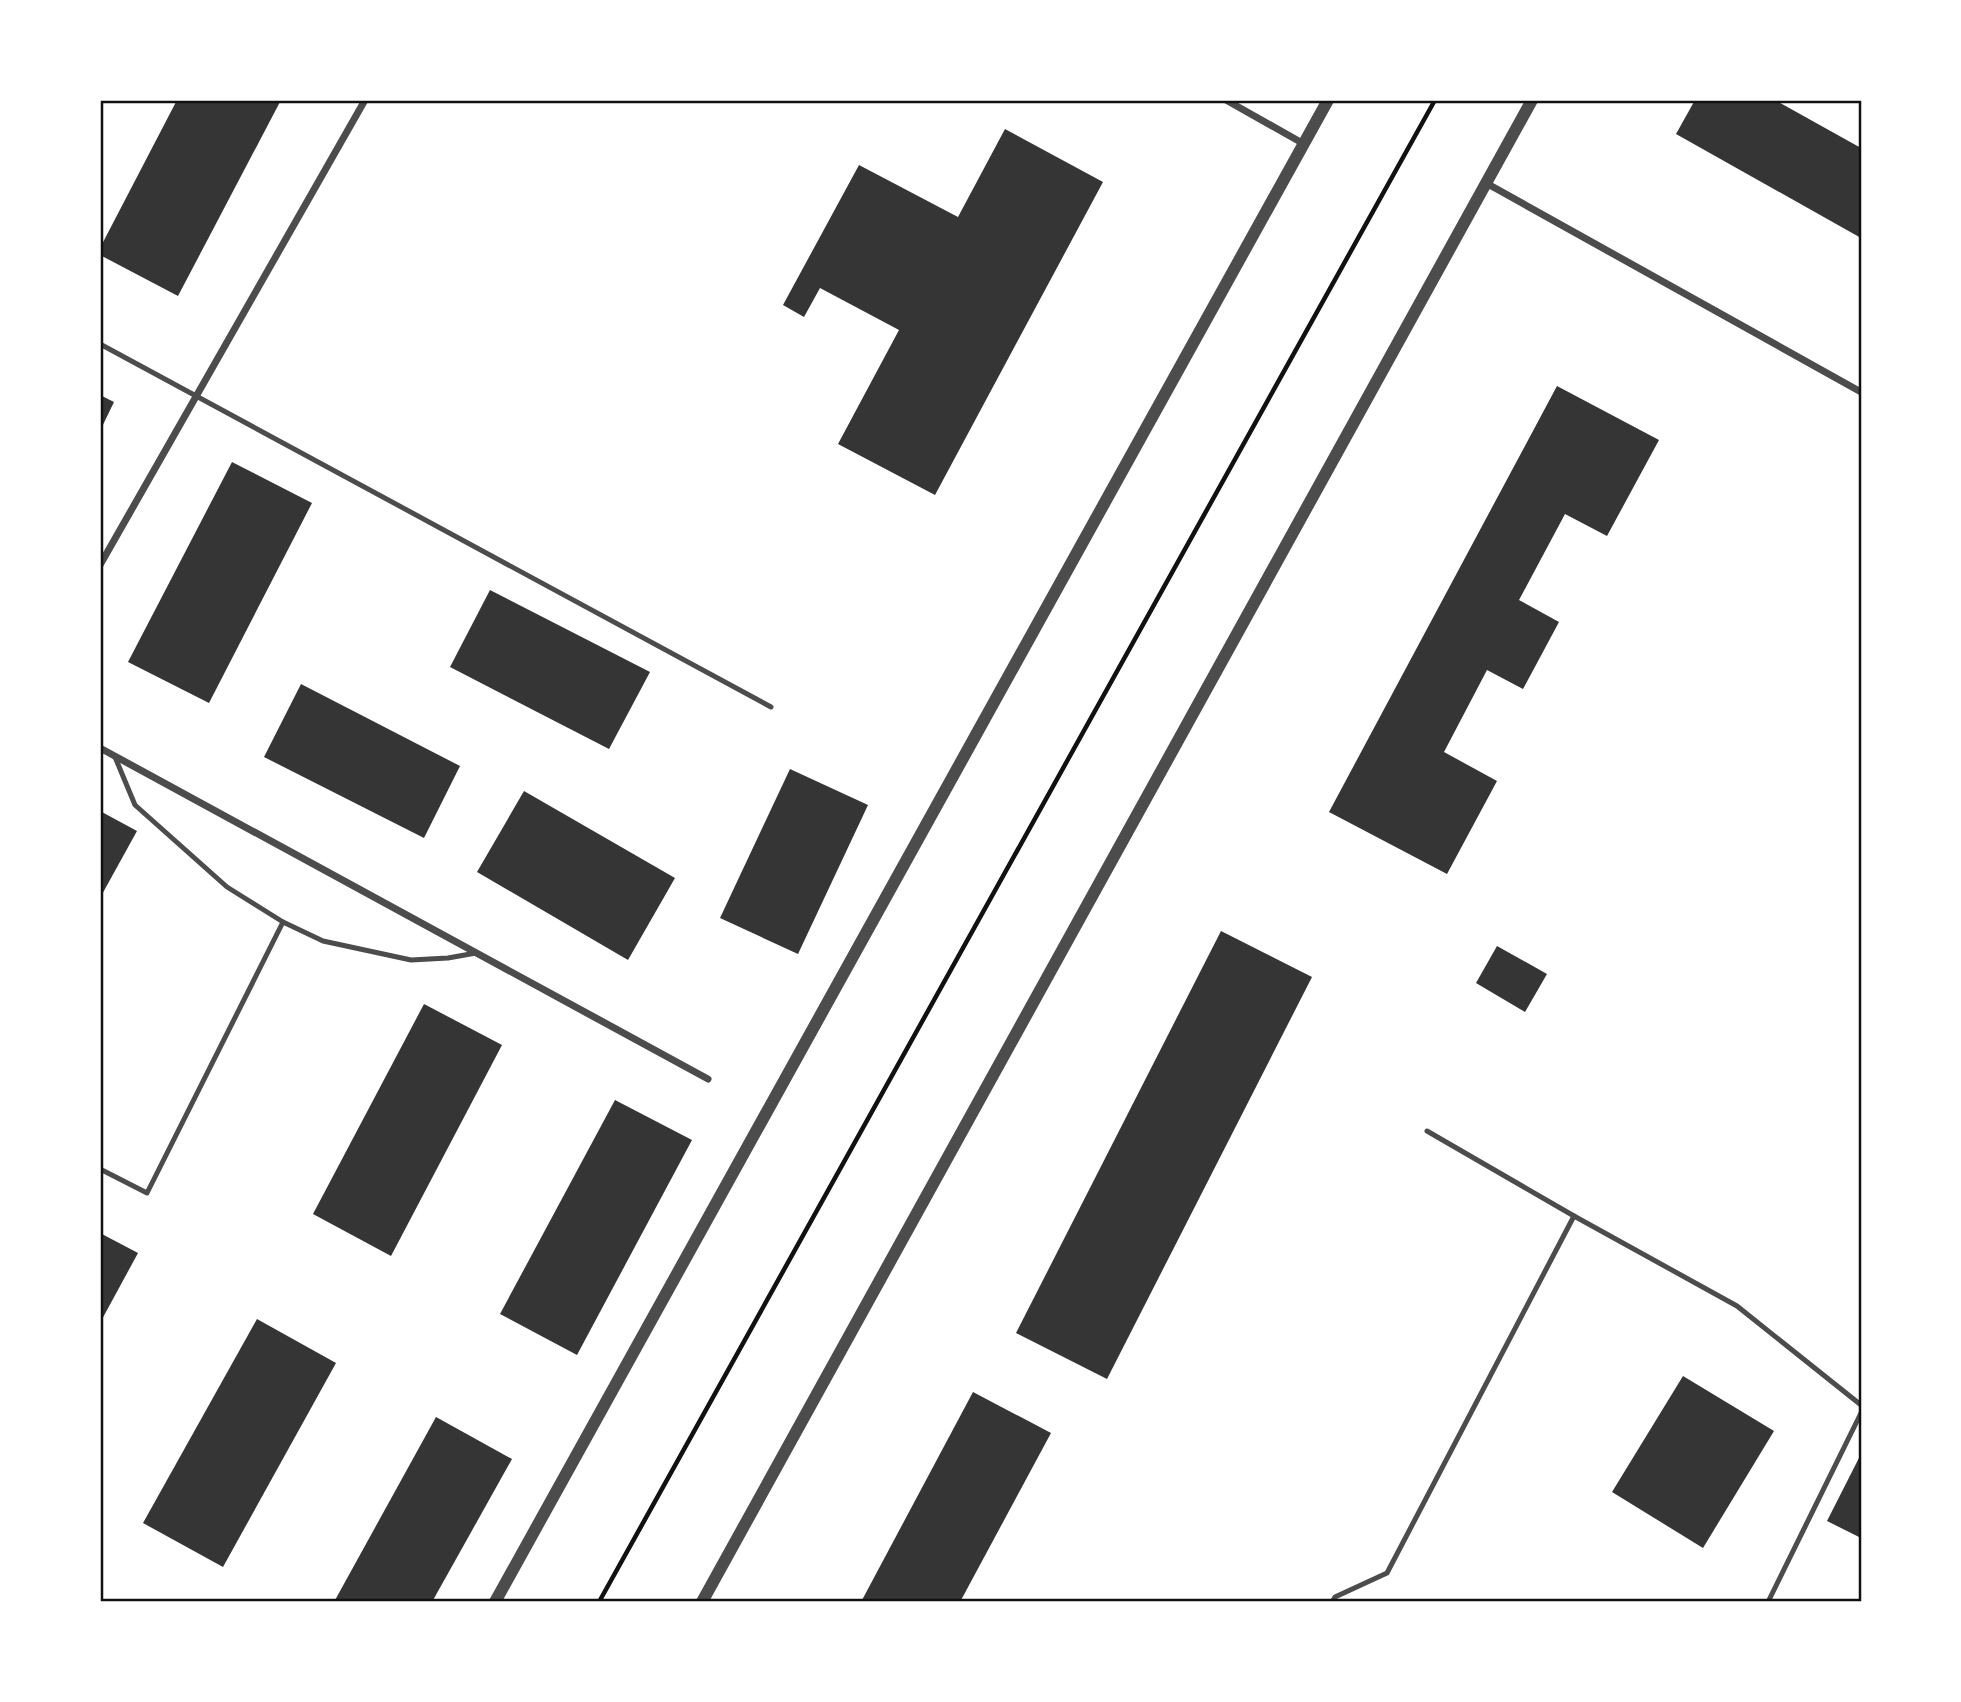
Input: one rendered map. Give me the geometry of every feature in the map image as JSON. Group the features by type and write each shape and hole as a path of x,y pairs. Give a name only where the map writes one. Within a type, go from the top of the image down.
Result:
{"street":[{"path":"100,565 365,100"},
{"path":"1226,100 1304,144"},
{"path":"495,1602 1328,100"},
{"path":"702,1602 1532,100"},
{"path":"1486,183 1861,392"},
{"path":"100,748 708,1079"}],"lane":[{"path":"100,344 771,707"},
{"path":"115,757 135,805 227,887 283,922 323,941 411,960 476,953"},
{"path":"100,1170 147,1194 283,922"},
{"path":"1427,1131 1737,1306 1861,1405"},
{"path":"1332,1602 1335,1597 1387,1573 1574,1216"},
{"path":"1768,1602 1861,1413"}],"path":[{"path":"599,1602 1435,100"}],"building":[{"path":"177,100 281,100 178,296 100,255 100,248"},
{"path":"1695,100 1775,100 1861,148 1861,238 1676,134"},
{"path":"1005,129 1103,182 935,495 838,444 899,330 820,288 804,317 783,305 859,165 958,217"},
{"path":"1557,386 1659,440 1607,536 1565,514 1519,600 1559,622 1523,689 1487,670 1444,752 1497,781 1447,874 1329,812"},
{"path":"100,395 114,402 100,431"},
{"path":"232,462 312,503 209,703 128,662"},
{"path":"490,590 650,672 609,749 450,667"},
{"path":"301,684 460,766 424,838 264,757"},
{"path":"790,769 868,805 798,954 720,918"},
{"path":"524,791 675,878 628,960 477,872"},
{"path":"100,811 137,831 100,898"},
{"path":"1221,931 1312,977 1107,1379 1016,1333"},
{"path":"1497,946 1547,974 1525,1012 1476,983"},
{"path":"424,1004 502,1045 391,1256 313,1214"},
{"path":"615,1100 692,1140 577,1355 500,1314"},
{"path":"100,1233 138,1253 100,1323"},
{"path":"257,1319 336,1363 223,1567 143,1523"},
{"path":"1683,1376 1774,1431 1703,1548 1612,1492"},
{"path":"973,1392 1051,1433 960,1602 861,1602"},
{"path":"436,1417 512,1459 432,1602 334,1602"},
{"path":"1861,1454 1861,1538 1827,1521"}]}
